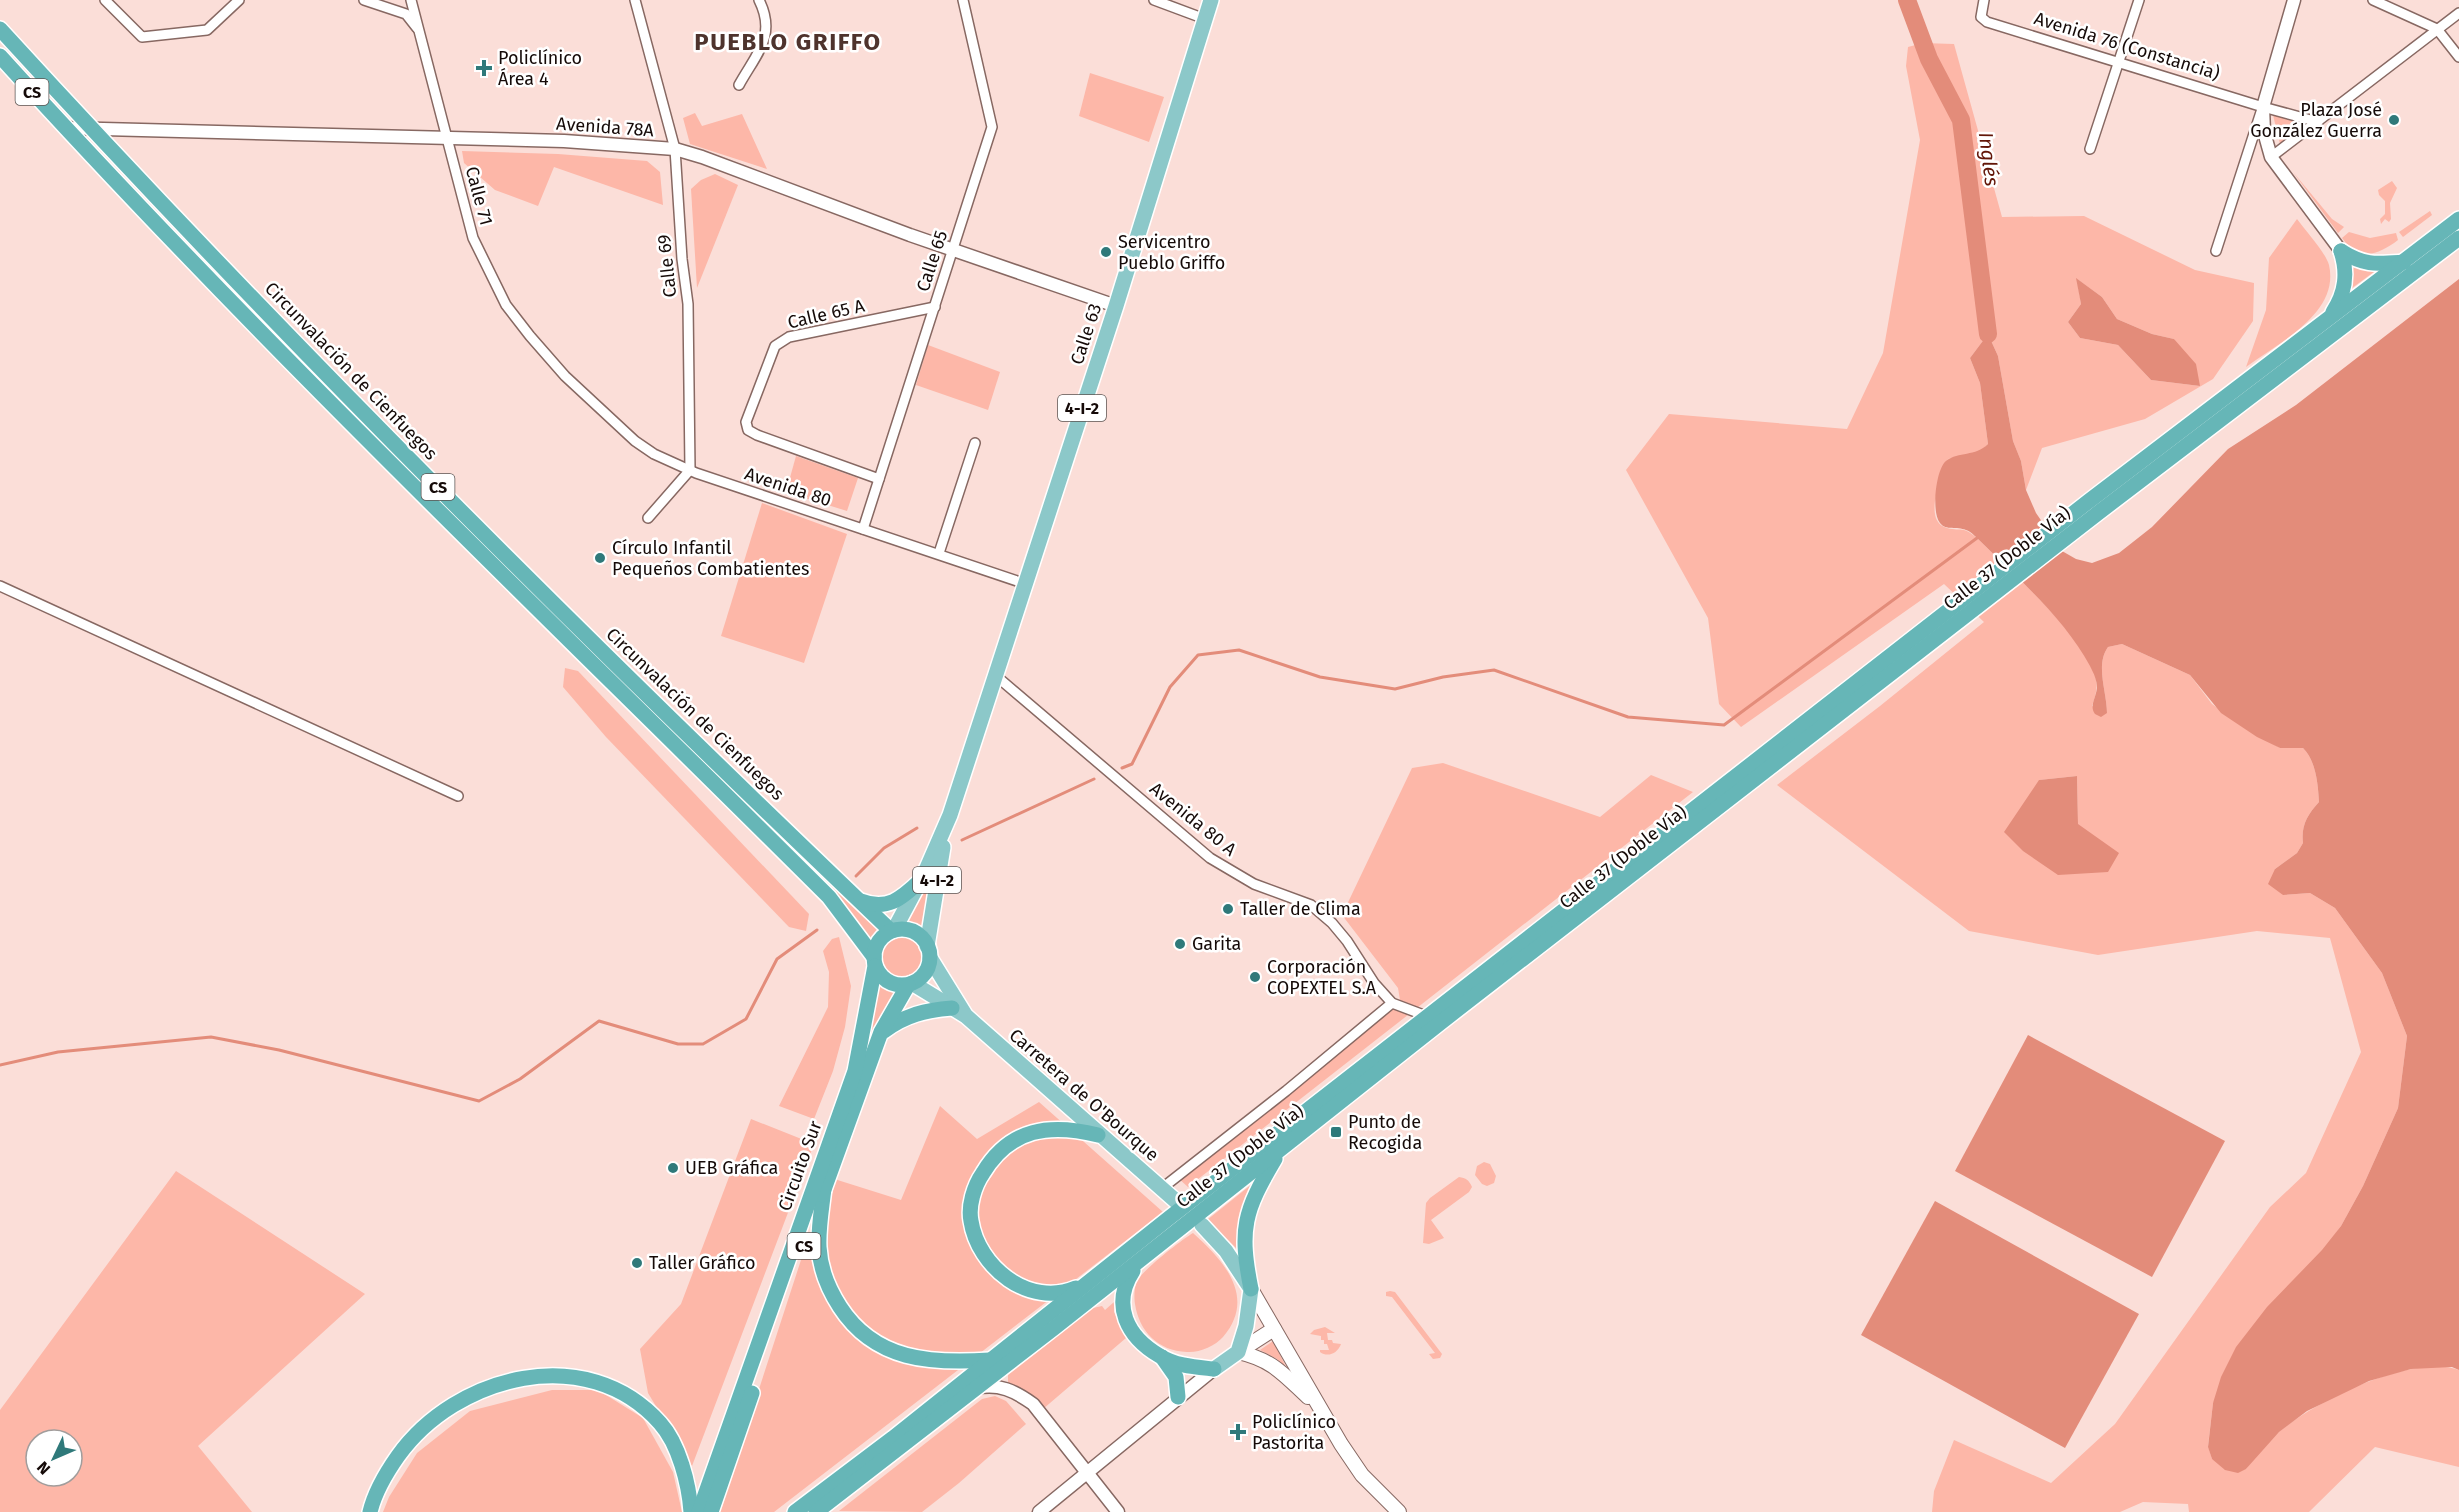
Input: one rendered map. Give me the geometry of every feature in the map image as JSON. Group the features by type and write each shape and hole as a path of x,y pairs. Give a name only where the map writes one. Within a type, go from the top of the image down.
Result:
{"highway":[{"name":"Circunvalación de Cienfuegos","path":"0,29 90,128 284,332 635,684 892,931 902,929 917,934 929,952"},
{"name":"Circunvalación de Cienfuegos","path":"0,56 65,128 372,445 829,897 854,928 885,979 900,985 910,984"},
{"name":"Calle 37 (Doble Vía)","path":"816,1512 1281,1150 2459,219"},
{"name":"Calle 37 (Doble Vía)","path":"2093,507 2459,238"},
{"path":"2341,251 2358,261 2377,264 2404,262"},
{"path":"2326,322 2341,299 2344,286 2346,267 2341,251"},
{"name":"Calle 37 (Doble Vía)","path":"990,1360 1429,1017 1959,612"},
{"path":"858,900 883,906 895,903 920,881"},
{"path":"854,928 866,973 865,1026"},
{"name":"CS","path":"875,961 879,942 892,931"},
{"name":"CS","path":"910,984 925,973 929,952"},
{"name":"Circuito Sur","path":"699,1512 855,1071 875,961"},
{"name":"Circuito Sur","path":"711,1512 881,1032 910,984"},
{"path":"881,1032 896,1022 920,1012 952,1008"},
{"path":"1087,1284 1058,1293 1021,1287 996,1270 986,1258 975,1239 970,1219 972,1198 978,1180 1002,1148 1028,1133 1048,1130 1079,1131 1098,1135"},
{"path":"1251,1289 1244,1253 1247,1215 1252,1198 1281,1150"},
{"path":"824,1188 819,1248 830,1291 857,1330 877,1345 903,1355 958,1362 990,1360"},
{"path":"1138,1262 1124,1284 1123,1315 1138,1338 1161,1357 1176,1377 1178,1397"},
{"path":"1161,1357 1187,1366 1214,1369"},
{"path":"795,1512 893,1438 990,1360"},
{"path":"370,1512 373,1499 386,1473 422,1426 453,1404 484,1389 549,1375 588,1379 617,1391 639,1404 661,1424 682,1463 691,1512"}],"main road":[{"name":"Calle 63","path":"929,952 938,872 950,815 1116,306 1211,0"},
{"name":"Calle 63","path":"892,931 920,881 950,815"},
{"name":"Carretera de O'Bourque","path":"929,952 966,1016"},
{"name":"Carretera de O'Bourque","path":"910,984 966,1016 1098,1135 1177,1202"},
{"path":"1202,1225 1226,1251 1251,1289 1319,1407 1362,1475 1399,1512"},
{"path":"1238,1352 1246,1326 1251,1289"},
{"path":"1214,1369 1274,1329"},
{"path":"1238,1352 1258,1357 1275,1366 1319,1407"}],"street":[{"path":"109,1 142,37 207,30 239,0"},
{"path":"364,0 406,14 420,33"},
{"name":"Calle 71","path":"411,0 473,238 506,305 565,376"},
{"name":"Calle 69","path":"635,0 675,149 682,259 688,304 690,470"},
{"path":"739,85 763,43 768,29 766,14 759,0"},
{"name":"Calle 65","path":"863,529 993,127 963,0"},
{"path":"1154,0 1205,19"},
{"name":"Avenida 76 (Constancia)","path":"1984,0 1981,17 1987,22 2262,107 2318,122"},
{"path":"2090,150 2139,0"},
{"path":"2216,251 2294,0"},
{"path":"2378,1 2437,29 2459,57"},
{"path":"2271,157 2459,13"},
{"path":"2262,107 2264,132 2271,157 2341,251"},
{"name":"Avenida 78A","path":"65,128 564,141 675,149 952,250 1116,306"},
{"name":"Calle 65 A","path":"879,479 757,435 748,430 746,422 775,346 789,337 934,307"},
{"name":"Avenida 80","path":"565,376 635,441 654,454 690,470 1026,584"},
{"path":"939,553 975,443"},
{"path":"648,518 690,470"},
{"path":"0,586 458,796"},
{"name":"Avenida 80 A","path":"995,675 1210,858 1254,885 1311,905 1332,923 1347,941 1374,983 1392,1003 1429,1017"},
{"path":"1161,1189 1286,1091 1392,1003"},
{"path":"1038,1512 1214,1369"},
{"path":"975,1389 1001,1386 1017,1392 1033,1404 1118,1512"}],"shaded area":[{"path":"1923,43 1954,44 2002,217 2084,216 2195,270 2254,283 2253,321 2213,379 2145,419 2042,448 2026,490 2021,461 2013,441 1998,356 1988,334 1970,358 1980,383 1988,444 1980,452 1948,459 1936,496 1935,516 1939,524 1947,528 1965,530 1977,538 2026,585 2063,625 2090,662 2096,679 2092,706 2107,713 2102,662 2108,647 2122,644 2190,675 2212,704 2238,723 2280,748 2303,748 2314,766 2319,802 2306,821 2303,843 2297,853 2275,869 2283,895 2310,893 2335,908 2382,973 2407,1036 2398,1108 2363,1186 2341,1226 2213,1403 2208,1446 2212,1459 2246,1469 2275,1435 2317,1406 2365,1383 2391,1374 2416,1368 2439,1367 2459,1370 2459,1467 2375,1447 2309,1512 2189,1512 2188,1504 2143,1502 2120,1512 1932,1512 1934,1491 1954,1440 2051,1483 2115,1424 2270,1207 2306,1173 2361,1052 2330,938 2257,931 2098,955 1969,931 1777,785 1984,622 1944,584 1741,727 1719,704 1708,618 1626,470 1669,414 1847,429 1883,353 1920,140 1906,66 1908,47","holes":["2077,279 2102,297 2117,319 2152,334 2174,339 2200,386 2151,380 2118,345 2080,338 2068,322 2081,304","2077,776 2078,824 2039,780"]},
{"path":"1090,73 1164,97 1149,142 1079,116"},
{"path":"695,113 702,126 742,114 767,169 690,144 683,118"},
{"path":"2273,115 2307,123 2280,144"},
{"path":"462,151 558,154 647,161 660,172 663,205 554,167 538,206 495,190 464,163"},
{"path":"2293,172 2332,219 2344,227 2338,233"},
{"path":"715,174 738,185 697,288 691,189 701,180"},
{"path":"2392,181 2397,188 2390,203 2391,219 2389,222 2385,219 2381,224 2380,219 2385,214 2385,201 2379,195 2378,190"},
{"path":"2430,211 2432,215 2403,237 2399,232"},
{"path":"2297,219 2320,248 2329,265 2330,282 2325,298 2304,325 2246,367 2266,310 2269,258"},
{"path":"2349,232 2370,238 2396,233 2398,240 2376,252 2362,253 2349,246 2342,238"},
{"path":"2349,263 2378,269 2348,291"},
{"path":"2076,278 2102,297 2117,319 2152,334 2174,339 2196,364 2200,386 2151,380 2118,345 2080,338 2068,322 2081,304"},
{"path":"2459,279 2459,1370 2452,1367 2411,1369 2369,1381 2307,1411 2279,1432 2246,1469 2238,1473 2225,1470 2212,1459 2208,1447 2213,1403 2221,1377 2236,1347 2267,1307 2322,1250 2341,1226 2363,1186 2398,1108 2407,1036 2382,973 2335,908 2310,893 2283,895 2268,884 2275,869 2297,853 2303,843 2306,821 2319,802 2314,766 2303,748 2280,748 2257,737 2221,713 2190,675 2122,644 2108,647 2104,654 2102,670 2107,713 2101,717 2095,714 2093,702 2097,688 2096,680 2079,648 2053,614 1973,534 1963,529 1945,527 1940,523 1937,518 1935,501 1937,481 1946,461 1978,451 1988,444 1980,383 1970,358 1988,334 1998,356 2013,441 2021,461 2026,490 2036,513 2062,551 2076,559 2092,563 2119,553 2152,527 2228,449 2296,405"},
{"path":"928,345 1000,372 988,410 916,385"},
{"path":"796,456 858,478 847,511 786,492"},
{"path":"762,503 847,534 804,663 721,636"},
{"path":"565,668 578,671 809,914 806,931 789,927 606,737 563,687"},
{"path":"1443,763 1600,817 1651,775 1693,792 1188,1187 1178,1178 1400,1000 1398,988 1342,915 1412,768"},
{"path":"2077,776 2078,824 2119,853 2108,872 2058,875 2023,851 2004,832 2039,780"},
{"path":"802,855 882,925 870,943 798,859"},
{"path":"932,873 924,929 904,920"},
{"path":"839,937 851,986 845,1027 833,1071 814,1119 779,1106 828,1007 829,972 823,951 832,939"},
{"path":"902,937 917,943 923,958 917,973 902,979 887,973 881,958 887,943"},
{"path":"878,984 899,994 867,1054"},
{"path":"2028,1035 2225,1141 2152,1277 1955,1171"},
{"path":"1039,1102 1163,1212 774,1512 719,1512 828,1177 901,1200 940,1106 977,1139"},
{"path":"751,1119 814,1144 692,1466 648,1393 640,1349 681,1304"},
{"path":"1484,1162 1490,1164 1496,1176 1494,1183 1487,1186 1482,1184 1475,1175 1477,1166"},
{"path":"176,1171 365,1294 198,1446 252,1512 0,1512 0,1410"},
{"path":"1459,1177 1467,1180 1472,1187 1469,1192 1431,1220 1444,1238 1429,1244 1423,1243 1426,1203"},
{"path":"1252,1184 1240,1248 1237,1249 1207,1220"},
{"path":"1935,1201 2139,1314 2065,1448 1861,1335"},
{"path":"1193,1233 1216,1255 1225,1268 1237,1294 1237,1308 1233,1322 1220,1340 1202,1350 1187,1352 1167,1348 1152,1338 1137,1314 1134,1292 1137,1281 1147,1270"},
{"path":"1386,1292 1395,1292 1442,1354 1440,1358 1433,1359 1429,1354 1435,1353 1392,1297 1386,1296"},
{"path":"1114,1302 1114,1312 1126,1338 1043,1409 1008,1385 1008,1373 1084,1310 1102,1306 1105,1310"},
{"path":"1325,1327 1335,1333 1327,1333 1328,1340 1341,1344 1332,1354 1320,1352 1320,1350 1329,1350 1327,1344 1321,1340 1321,1336 1310,1334 1314,1330"},
{"path":"1273,1341 1288,1371 1277,1359 1260,1350"},
{"path":"552,1390 598,1390 643,1418 673,1472 682,1512 383,1512 389,1497 417,1453 470,1411"},
{"path":"995,1396 1006,1401 1026,1424 922,1512 839,1511 982,1399"}],"waterway":[{"name":"Inglés","path":"1907,0 1929,59 1961,120 1988,334"},
{"path":"1122,768 1132,764 1170,687 1198,655 1239,650 1320,677 1395,689 1443,677 1494,670 1628,717 1724,725 1977,538"},
{"path":"962,840 1094,779"},
{"path":"856,876 884,848 917,828"},
{"path":"0,1065 58,1052 211,1037 279,1050 479,1101 520,1079 599,1021 678,1044 703,1044 746,1019 777,959 817,930"}],"place":[{"name":"Policlínico Área 4","path":"484,68"},
{"name":"Plaza José González Guerra","path":"2394,120"},
{"name":"Servicentro Pueblo Griffo","path":"1106,252"},
{"name":"Círculo Infantil Pequeños Combatientes","path":"600,558"},
{"name":"Taller de Clima","path":"1228,909"},
{"name":"Garita","path":"1180,944"},
{"name":"Corporación COPEXTEL S.A","path":"1255,977"},
{"name":"Punto de Recogida","path":"1336,1132"},
{"name":"UEB Gráfica","path":"673,1168"},
{"name":"Taller Gráfico","path":"637,1263"},
{"name":"Policlínico Pastorita","path":"1238,1432"}],"district":[{"name":"PUEBLO GRIFFO","path":"788,42"}]}
